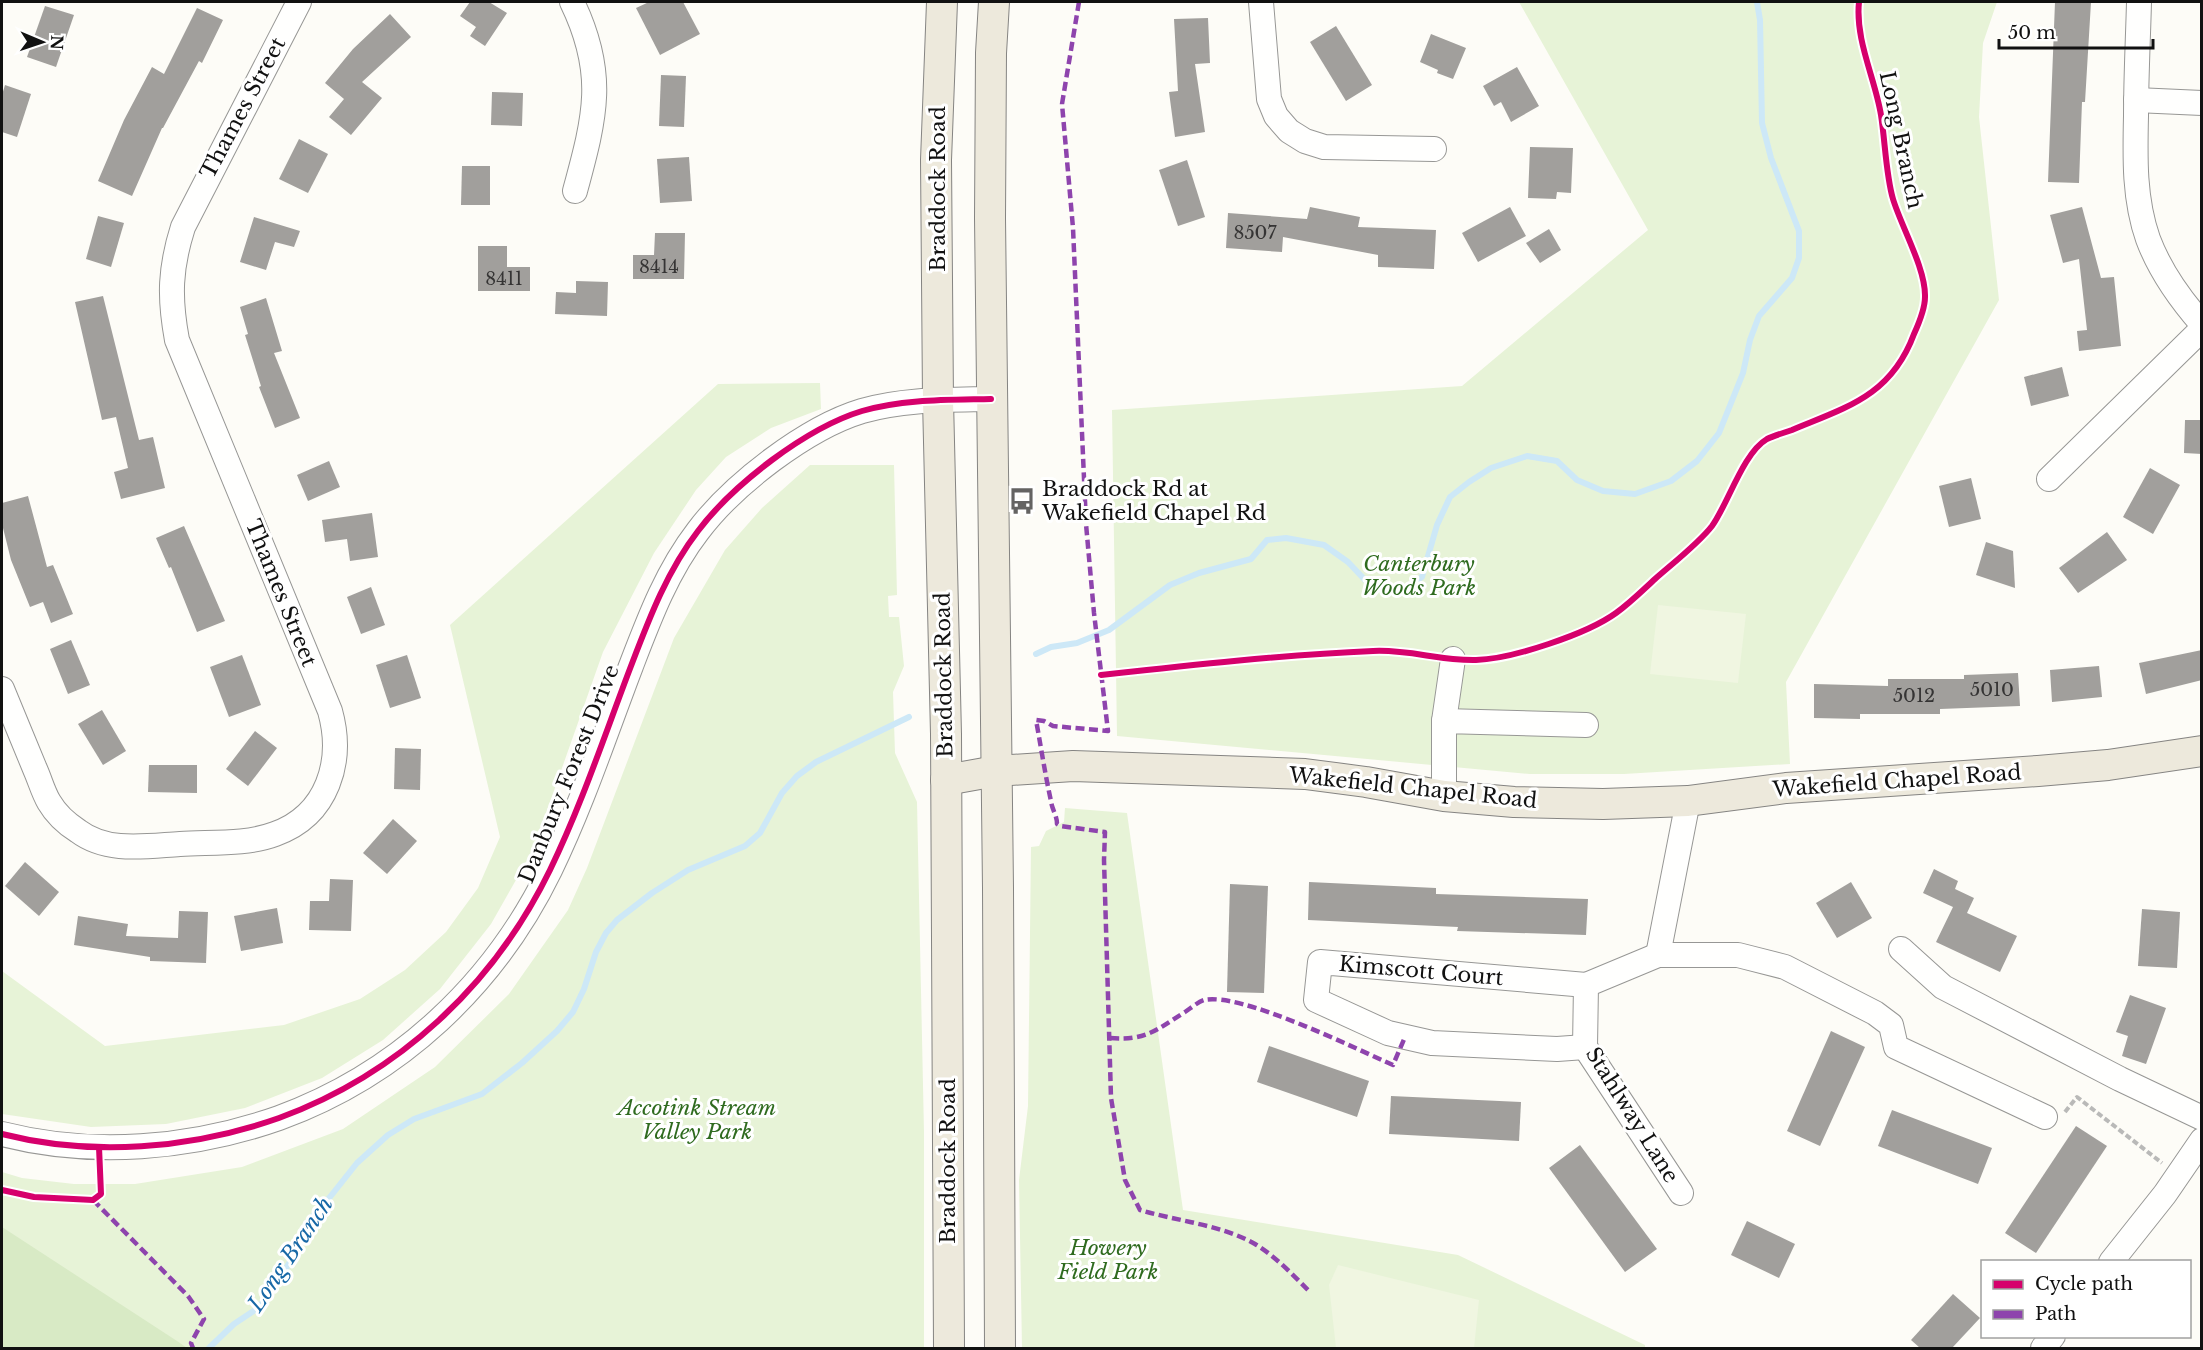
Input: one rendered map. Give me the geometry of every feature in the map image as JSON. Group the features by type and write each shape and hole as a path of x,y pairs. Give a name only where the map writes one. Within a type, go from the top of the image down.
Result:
{"main road":[{"name":"Braddock Road","path":"942,2 936,160 938,400 946,780 950,1348"},
{"path":"994,2 991,53 990,218 1000,1348"},
{"name":"Wakefield Chapel Road","path":"946,780 996,771 1073,766 1305,774 1444,796 1514,802 1604,804 1688,801 1786,788 2108,765 2202,751"}],"street":[{"name":"Thames Street","path":"2,689 49,802 62,819 80,833 101,843 125,847 264,837 295,824 312,809 325,790 333,771 337,749 335,728 330,711 177,340 171,311 170,283 174,255 183,227 299,2"},
{"path":"572,2 582,22 590,47 595,79 593,119 575,190"},
{"path":"1261,2 1269,99 1276,116 1289,131 1305,141 1324,147 1434,149"},
{"path":"2049,479 2202,326 2183,303 2163,272 2148,240 2140,209 2135,174 2139,2"},
{"path":"2136,100 2202,103"},
{"name":"Danbury Forest Drive","path":"2,1134 64,1145 113,1148 163,1145 214,1136 304,1109 368,1075 426,1033 462,1000 500,955 526,915 550,870 570,824 651,615 674,567 696,532 721,503 748,478 790,447 829,424 861,411 894,404 992,399"},
{"path":"1444,796 1444,721 1453,659"},
{"path":"1444,721 1586,725"},
{"path":"1658,955 1688,801"},
{"path":"1901,949 1943,987 2202,1118"},
{"path":"1586,985 1658,955 1738,955 1785,967 1875,1012 1891,1025 1896,1047 2045,1117"},
{"name":"Kimscott Court","path":"1585,1047 1557,1049 1432,1043 1388,1033 1316,999 1320,962 1586,985"},
{"name":"Stahlway Lane","path":"1586,985 1585,1047 1682,1193"},
{"path":"2113,1260 2165,1194 2202,1140"}],"path":[{"path":"2045,1117 2052,1129 2077,1097 2178,1175"}],"green space":[{"name":"Canterbury Woods Park","path":"1519,2 1997,2 1983,43 1979,117 1999,300 1786,682 1790,764 1624,774 1530,774 1117,736 1112,410 1462,386 1648,230"},
{"path":"820,383 821,409 771,428 726,457 696,490 654,553 603,652 533,850 491,924 440,989 383,1040 322,1078 245,1108 166,1124 91,1127 2,1114 2,971 105,1046 284,1025 360,999 405,970 446,932 478,888 500,837 450,625 718,384"},
{"name":"Accotink Stream Valley Park","path":"810,465 894,465 897,595 888,596 889,617 899,617 904,666 893,692 895,753 917,802 924,1132 924,1348 2,1348 2,1172 22,1178 74,1184 135,1184 242,1167 343,1129 435,1067 509,994 568,910 587,868 674,638 725,550 762,508"},
{"path":"1658,605 1746,614 1738,683 1650,674"},
{"name":"Howery Field Park","path":"1065,808 1127,813 1183,1210 1458,1255 1645,1345 1645,1348 1022,1348 1019,1180 1028,1106 1031,847 1039,846 1046,831 1064,822"},
{"path":"2,1227 177,1341 187,1348 2,1348"},
{"path":"1338,1265 1479,1300 1474,1348 1336,1348 1329,1285"}],"building":[{"path":"470,2 489,2 507,13 485,46 470,36 476,27 460,16"},
{"path":"649,2 683,2 700,34 660,55 636,8"},
{"path":"2055,2 2091,2 2085,102 2082,102 2079,183 2048,182"},
{"path":"45,6 74,15 56,67 27,57"},
{"path":"197,8 223,20 202,63 199,61 162,128 132,196 98,181 124,120 152,67 164,74"},
{"path":"390,14 411,37 362,82 382,98 351,135 329,117 344,99 325,83 353,49"},
{"path":"1208,18 1210,63 1195,64 1205,132 1175,137 1169,92 1178,91 1174,19"},
{"path":"1336,26 1372,85 1346,101 1310,42"},
{"path":"1431,34 1466,48 1453,79 1437,73 1438,70 1420,62"},
{"path":"1517,67 1539,106 1511,122 1501,102 1494,106 1483,86"},
{"path":"661,75 686,76 684,127 659,126"},
{"path":"5,85 31,94 17,137 2,132 2,95"},
{"path":"492,92 523,93 522,126 491,125"},
{"path":"299,139 328,154 308,193 279,179"},
{"path":"1530,147 1573,148 1571,193 1557,192 1556,199 1528,198"},
{"path":"689,157 692,201 660,203 657,159"},
{"path":"1187,160 1205,217 1178,226 1159,170"},
{"path":"462,166 490,166 490,205 461,205"},
{"path":"1310,207 1360,217 1358,227 1436,230 1434,269 1378,267 1378,255 1283,237 1282,252 1226,248 1228,213 1307,219"},
{"path":"1510,207 1526,236 1478,262 1462,233"},
{"path":"2082,207 2101,278 2114,277 2121,346 2079,351 2077,331 2087,330 2079,259 2063,263 2050,215"},
{"path":"98,216 124,223 111,267 86,259"},
{"path":"254,217 300,231 294,247 275,242 266,270 240,262"},
{"path":"1549,229 1561,250 1540,263 1526,243"},
{"path":"655,233 685,233 684,279 633,279 633,255 654,255"},
{"path":"478,246 507,246 507,267 530,267 530,291 478,291"},
{"path":"576,281 608,282 607,316 555,314 556,292 576,293"},
{"path":"103,296 139,440 153,437 165,488 121,499 114,472 128,468 116,417 102,420 75,302"},
{"path":"266,298 282,351 274,353 300,418 275,428 259,387 261,386 245,335 248,334 240,307"},
{"path":"2062,367 2069,396 2031,406 2024,377"},
{"path":"2185,420 2202,420 2202,454 2184,453"},
{"path":"329,461 340,487 308,501 297,475"},
{"path":"2150,468 2180,485 2153,534 2123,517"},
{"path":"1971,478 1981,519 1949,527 1939,486"},
{"path":"28,496 47,567 53,565 73,614 51,623 43,602 30,607 11,560 2,524 2,503"},
{"path":"372,513 378,557 350,561 347,539 325,542 322,520"},
{"path":"184,526 225,621 197,632 171,567 169,568 156,538"},
{"path":"2107,532 2127,560 2078,593 2059,568"},
{"path":"1986,542 2013,551 2015,588 1976,575"},
{"path":"371,587 385,625 361,634 347,597"},
{"path":"71,640 90,685 68,694 50,649"},
{"path":"2202,650 2202,680 2146,694 2139,663"},
{"path":"242,655 261,705 229,717 210,667"},
{"path":"407,655 421,698 390,708 376,665"},
{"path":"2099,666 2102,697 2052,702 2050,670"},
{"path":"2018,673 2020,706 1940,709 1940,714 1860,714 1860,719 1814,718 1814,684 1888,686 1888,679 1964,679 1964,675"},
{"path":"102,710 126,751 103,765 78,724"},
{"path":"255,731 277,748 248,786 226,769"},
{"path":"395,748 421,749 420,790 394,789"},
{"path":"149,765 197,765 197,793 148,792"},
{"path":"393,819 417,841 387,874 363,853"},
{"path":"25,862 59,892 39,916 5,886"},
{"path":"1934,869 1958,881 1955,889 1974,898 1967,913 2017,936 2000,972 1936,942 1953,907 1923,893"},
{"path":"330,879 353,880 351,931 309,930 310,901 329,901"},
{"path":"1309,882 1436,888 1436,894 1588,899 1586,935 1457,931 1458,927 1308,920"},
{"path":"1851,882 1872,918 1837,938 1816,903"},
{"path":"1230,884 1268,886 1264,993 1227,992"},
{"path":"277,908 283,943 241,951 234,916"},
{"path":"2142,909 2180,912 2177,968 2138,966"},
{"path":"179,911 208,912 206,963 150,961 150,957 74,945 78,916 128,924 126,936 178,938"},
{"path":"2130,995 2166,1008 2146,1064 2122,1056 2128,1036 2116,1032"},
{"path":"1831,1031 1865,1047 1820,1146 1787,1131"},
{"path":"1269,1046 1369,1081 1357,1117 1257,1082"},
{"path":"1391,1096 1521,1102 1519,1141 1389,1134"},
{"path":"1892,1110 1992,1148 1978,1184 1878,1146"},
{"path":"2076,1126 2107,1146 2036,1253 2005,1233"},
{"path":"1580,1145 1657,1249 1625,1272 1549,1168"},
{"path":"1747,1221 1795,1244 1779,1278 1731,1255"},
{"path":"1953,1294 1980,1318 1952,1348 1920,1348 1911,1340"}],"waterway":[{"name":"Long Branch","path":"1036,654 1051,647 1077,643 1109,630 1170,585 1199,573 1251,559 1267,540 1286,538 1324,545 1348,562 1366,581 1385,587 1406,587 1422,577 1437,525 1450,497 1491,468 1527,456 1557,461 1577,480 1603,491 1635,494 1671,481 1697,461 1719,433 1743,373 1750,340 1759,316 1792,278 1799,258 1799,231 1771,158 1762,123 1760,20 1757,2"},
{"name":"Long Branch","path":"209,1348 234,1324 258,1308 277,1283 299,1247 311,1218 357,1163 388,1135 414,1119 482,1094 522,1063 557,1031 573,1012 584,989 596,952 606,933 617,920 652,893 688,870 745,846 760,833 782,793 797,776 816,762 909,717"}],"marked path":[{"path":"1079,2 1062,104 1073,228 1086,524 1108,731 1053,726 1036,720 1043,760 1057,824 1105,832 1111,1098 1125,1180 1140,1210 1228,1232 1255,1244 1308,1290"},
{"path":"1110,1038 1133,1038 1150,1033 1204,1000 1244,1004 1298,1023 1393,1065 1405,1037"},
{"path":"93,1200 188,1296 204,1319 191,1343 193,1348"}],"cycle path":[{"name":"Long Branch","path":"1101,675 1203,664 1373,651 1463,660 1491,659 1568,637 1616,613 1700,539 1718,517 1743,467 1758,446 1767,439 1849,406 1880,386 1904,355 1916,330 1925,297 1922,274 1891,190 1881,115 1860,30 1859,2"},
{"path":"2,1134 71,1146 106,1147 176,1143 211,1137 279,1118 323,1099 364,1077 403,1051 438,1021 471,987 501,951 527,912 550,870 572,820 660,596 687,546 714,511 742,484 782,453 815,432 850,415 878,407 910,402 991,399"},
{"path":"2,1190 34,1197 93,1200 101,1194 99,1147"}],"place":[{"name":"Braddock Rd at Wakefield Chapel Rd","path":"1022,501"}]}
